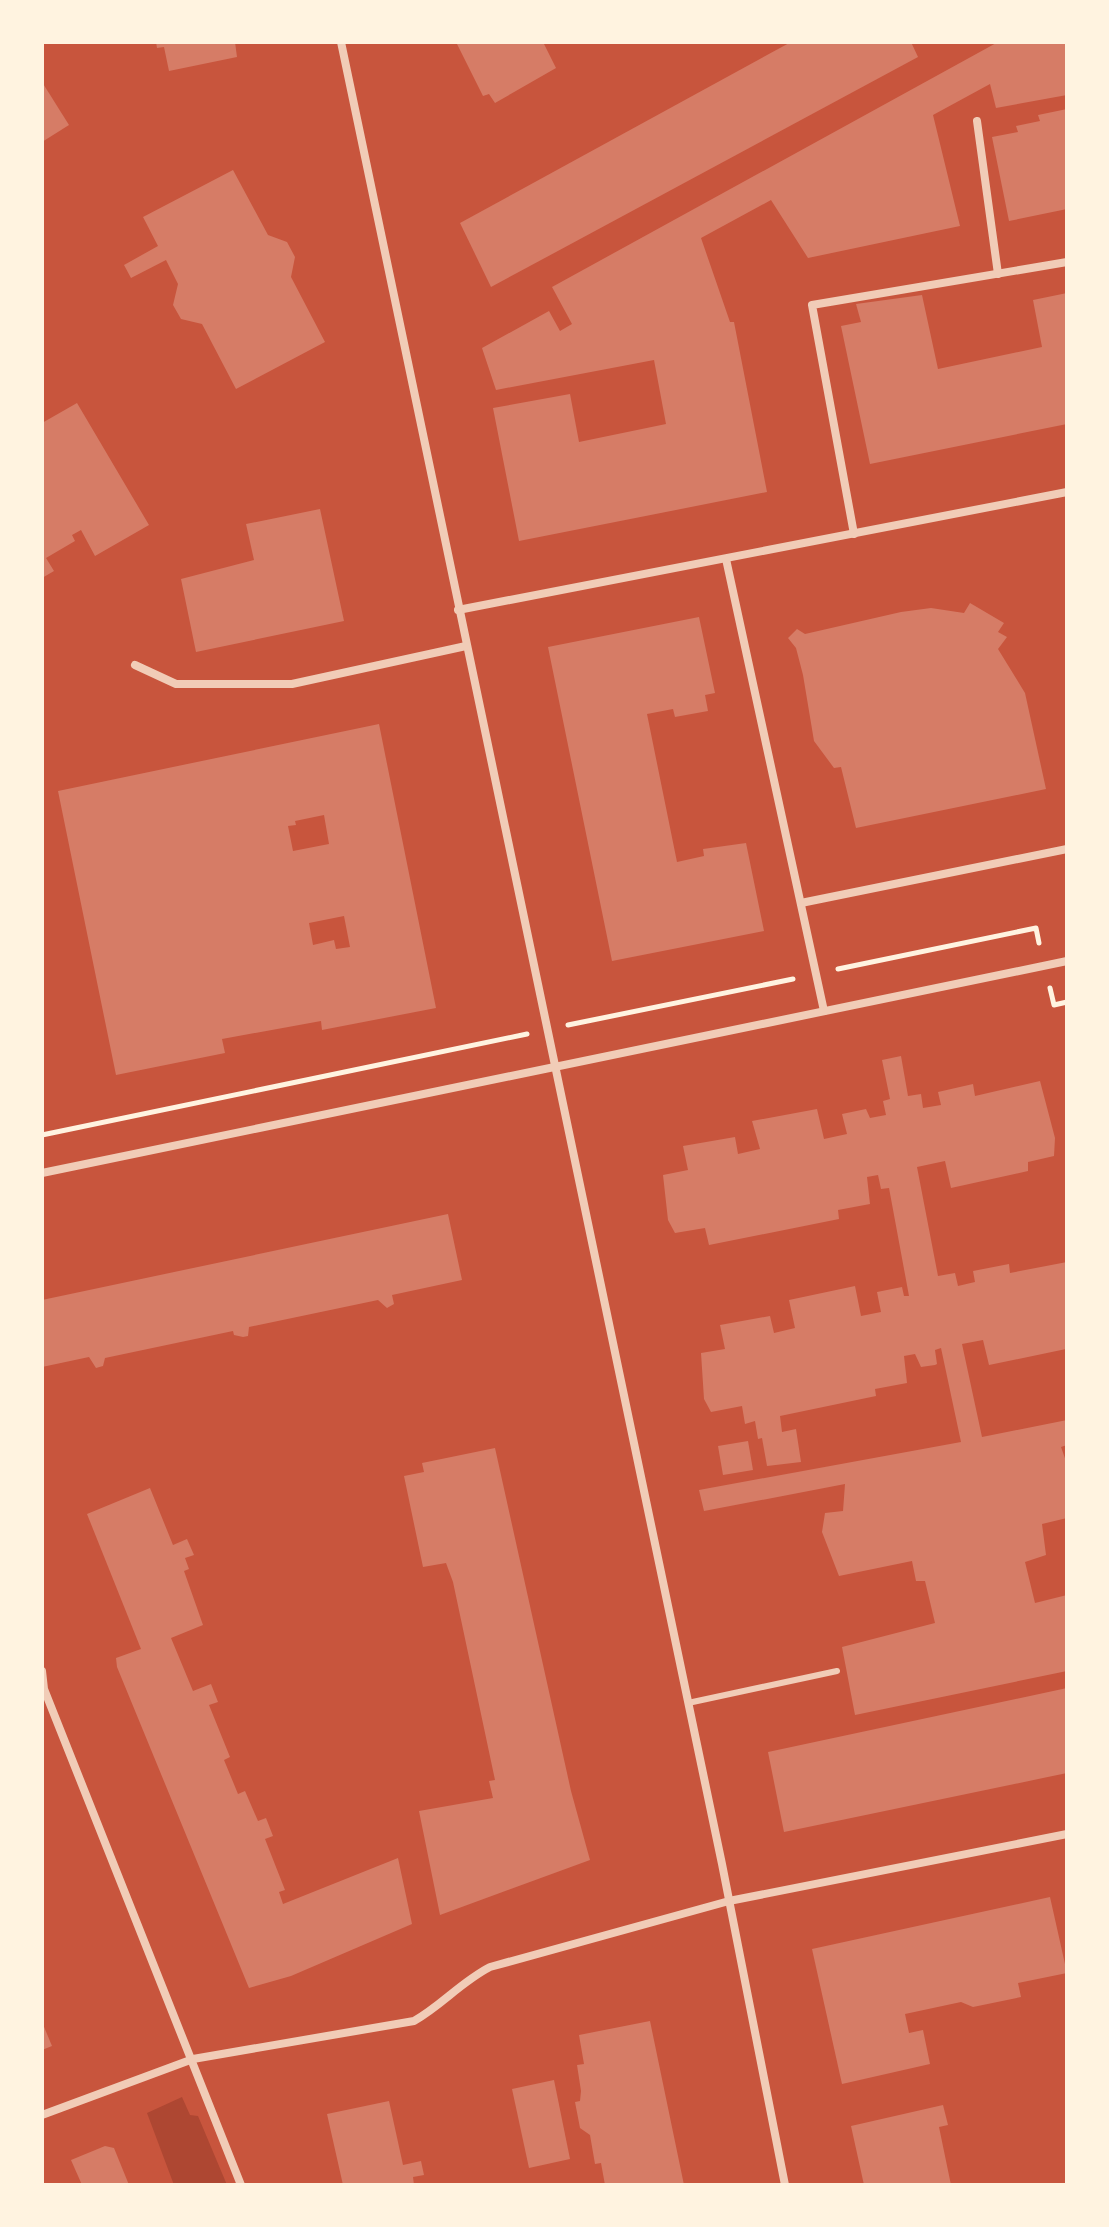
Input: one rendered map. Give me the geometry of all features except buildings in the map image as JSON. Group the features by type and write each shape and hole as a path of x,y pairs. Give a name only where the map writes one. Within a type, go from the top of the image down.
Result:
{"street":[{"path":"341,42 688,1703 785,2185"},
{"path":"977,121 998,274"},
{"path":"854,534 812,305 1067,262"},
{"path":"458,610 1067,492"},
{"path":"726,559 824,1011"},
{"path":"135,665 176,684 292,684 466,646"},
{"path":"801,903 1067,849"},
{"path":"42,1173 1067,961"},
{"path":"42,1671 44,1689 241,2185"},
{"path":"42,2115 193,2059 414,2021 435,2009 465,1979 490,1967 729,1901 1067,1834"}],"lane":[{"path":"688,1703 837,1671"}],"path":[{"path":"1054,1005 1067,1002"},
{"path":"42,1135 477,1044"}],"shaded area":[{"path":"182,2097 190,2115 198,2116 227,2185 174,2185 147,2113"}]}
